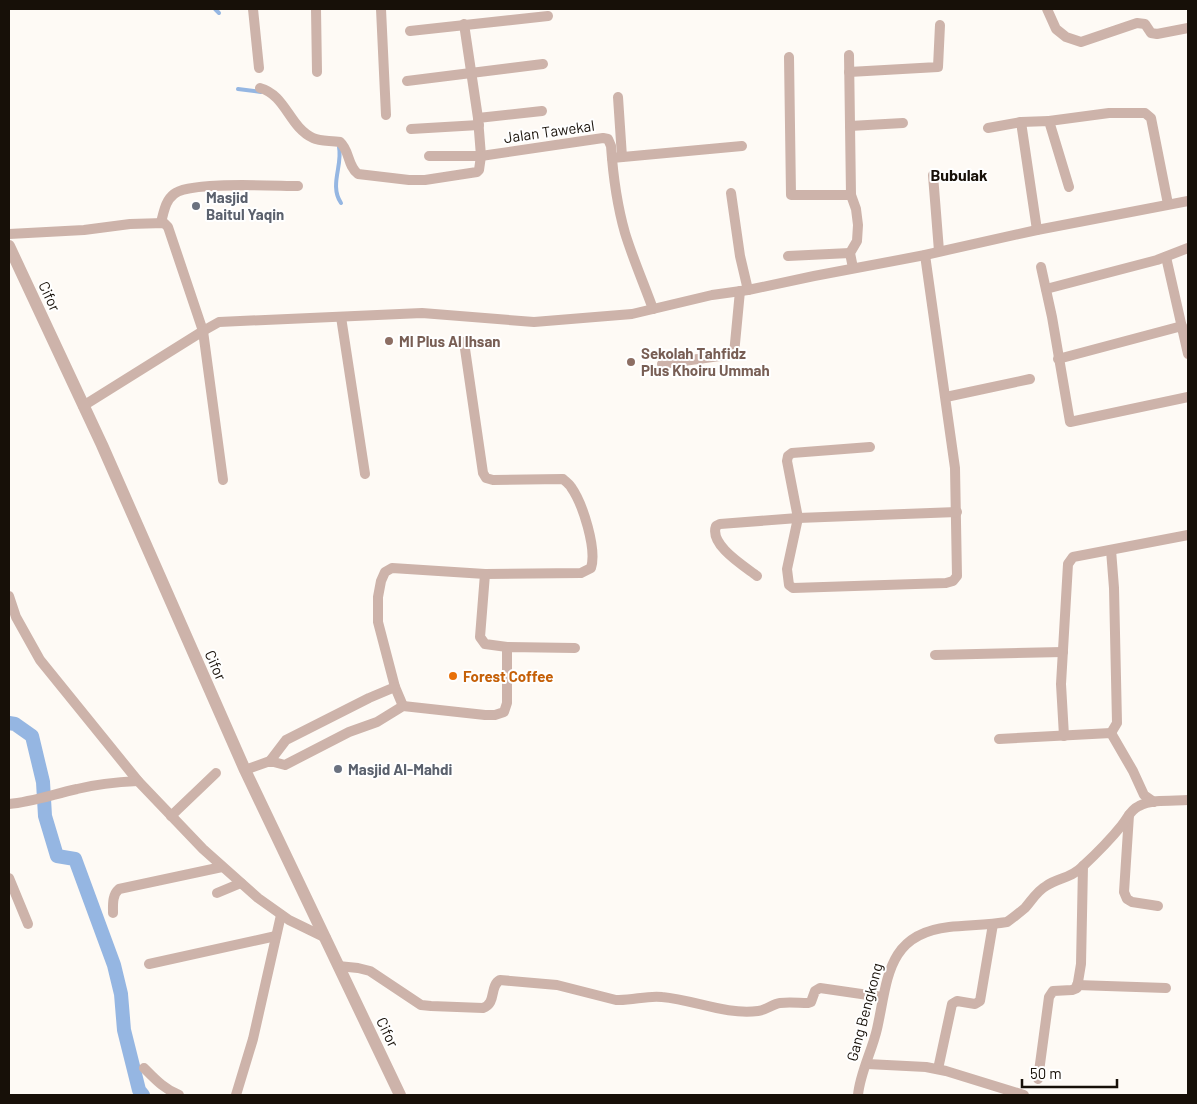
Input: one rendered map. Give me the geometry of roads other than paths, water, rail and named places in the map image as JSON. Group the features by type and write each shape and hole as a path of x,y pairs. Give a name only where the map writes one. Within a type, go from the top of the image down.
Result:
{"street":[{"path":"253,9 259,68"},
{"path":"316,9 317,72"},
{"path":"381,9 386,115"},
{"path":"1047,9 1056,29 1066,37 1081,42 1137,23 1145,24 1151,32 1156,34 1188,28"},
{"path":"410,31 548,16"},
{"path":"260,88 270,91 280,100 287,113 305,134 317,140 340,142 347,151 350,165 358,174 425,180 477,172 481,156 464,24"},
{"path":"849,72 938,67 940,25"},
{"path":"849,55 851,195 856,209 858,225 857,241 850,253 853,268"},
{"path":"789,57 791,195 851,195"},
{"path":"407,81 543,64"},
{"path":"618,98 617,157 742,146"},
{"path":"411,129 478,122 542,111"},
{"path":"988,128 1021,122 1049,121 1109,113 1145,113 1151,118 1168,204"},
{"path":"1049,121 1069,187"},
{"path":"1021,122 1038,230"},
{"path":"850,126 903,123"},
{"name":"Jalan Tawekal","path":"481,156 605,138 609,141 617,157 616,195 626,234 653,309"},
{"path":"429,156 481,156"},
{"path":"933,175 939,251"},
{"path":"162,222 166,203 175,192 184,189 231,186 298,186"},
{"path":"662,364 734,354 744,291 731,193"},
{"path":"83,406 219,322 422,313 534,322 632,314 712,295 744,291 1188,201"},
{"path":"9,234 84,230 162,222 168,227 203,332 223,480"},
{"name":"Cifor","path":"9,246 106,454 245,770 400,1095"},
{"path":"1046,289 1166,257 1188,248"},
{"path":"788,256 850,253"},
{"path":"870,447 792,453 788,456 798,518 787,570 788,585 793,588 953,581 957,576 957,482 925,255"},
{"path":"1166,257 1188,354"},
{"path":"1041,267 1070,422 1188,398"},
{"path":"341,317 365,474"},
{"path":"1058,359 1182,326"},
{"path":"404,706 395,687 378,622 378,597 385,572 392,568 484,574 581,573 591,568 594,559 584,516 571,486 563,479 493,480 486,478 483,474 464,342"},
{"path":"946,397 1030,379"},
{"path":"757,576 724,550 714,531 716,526 720,524 798,518 957,512"},
{"path":"1064,736 1061,684 1068,564 1073,557 1188,535"},
{"path":"1110,550 1114,588 1117,724 1111,733"},
{"path":"484,574 480,637 485,644 507,647 575,648"},
{"path":"9,596 16,617 40,660 138,781 222,867 241,883 281,916 326,938"},
{"path":"245,770 270,762 284,765 382,719 404,706 485,715 500,714 504,712 507,704 507,647"},
{"path":"935,654 1063,652"},
{"path":"270,762 286,740 395,687"},
{"path":"999,739 1111,733"},
{"path":"1111,733 1133,771 1144,795 1154,802"},
{"path":"171,816 216,773"},
{"path":"9,804 30,802 56,794 104,784 138,781"},
{"name":"Gang Bengkong","path":"858,1095 860,1081 867,1064 876,1029 890,966 899,953 915,937 941,928 1007,922 1016,916 1045,886 1058,879 1072,876 1123,824 1129,813 1141,804 1188,800"},
{"path":"1129,813 1124,892 1127,900 1158,906"},
{"path":"1038,1079 1049,997 1053,992 1077,988 1080,964 1083,866"},
{"path":"113,913 113,900 119,888 222,867"},
{"path":"9,878 28,924"},
{"path":"217,893 241,883"},
{"path":"236,1095 253,1038 281,916"},
{"path":"938,1069 952,1004 957,1001 978,1003 981,998 993,924"},
{"path":"149,964 276,936"},
{"path":"338,966 370,971 421,1004 430,1006 487,1007 493,998 496,983 500,980 557,985 616,1000 660,996 702,1006 736,1010 760,1011 780,1003 811,1002 815,992 820,988 882,997"},
{"path":"1077,985 1166,988"},
{"path":"867,1064 938,1069 1024,1095"},
{"path":"144,1068 160,1084 178,1095"}],"waterway":[{"path":"215,9 219,13"},
{"path":"238,89 261,92"},
{"path":"339,147 336,189 341,203"},
{"path":"9,723 15,724 32,736 43,782 45,816 57,856 75,859 114,965 121,994 124,1030 139,1090 143,1095"}],"place":[{"name":"Masjid Baitul Yaqin","path":"196,206"},
{"name":"MI Plus Al Ihsan","path":"389,341"},
{"name":"Sekolah Tahfidz Plus Khoiru Ummah","path":"631,362"},
{"name":"Forest Coffee","path":"453,676"},
{"name":"Masjid Al-Mahdi","path":"338,769"}],"district":[{"name":"Bubulak","path":"959,174"}]}
